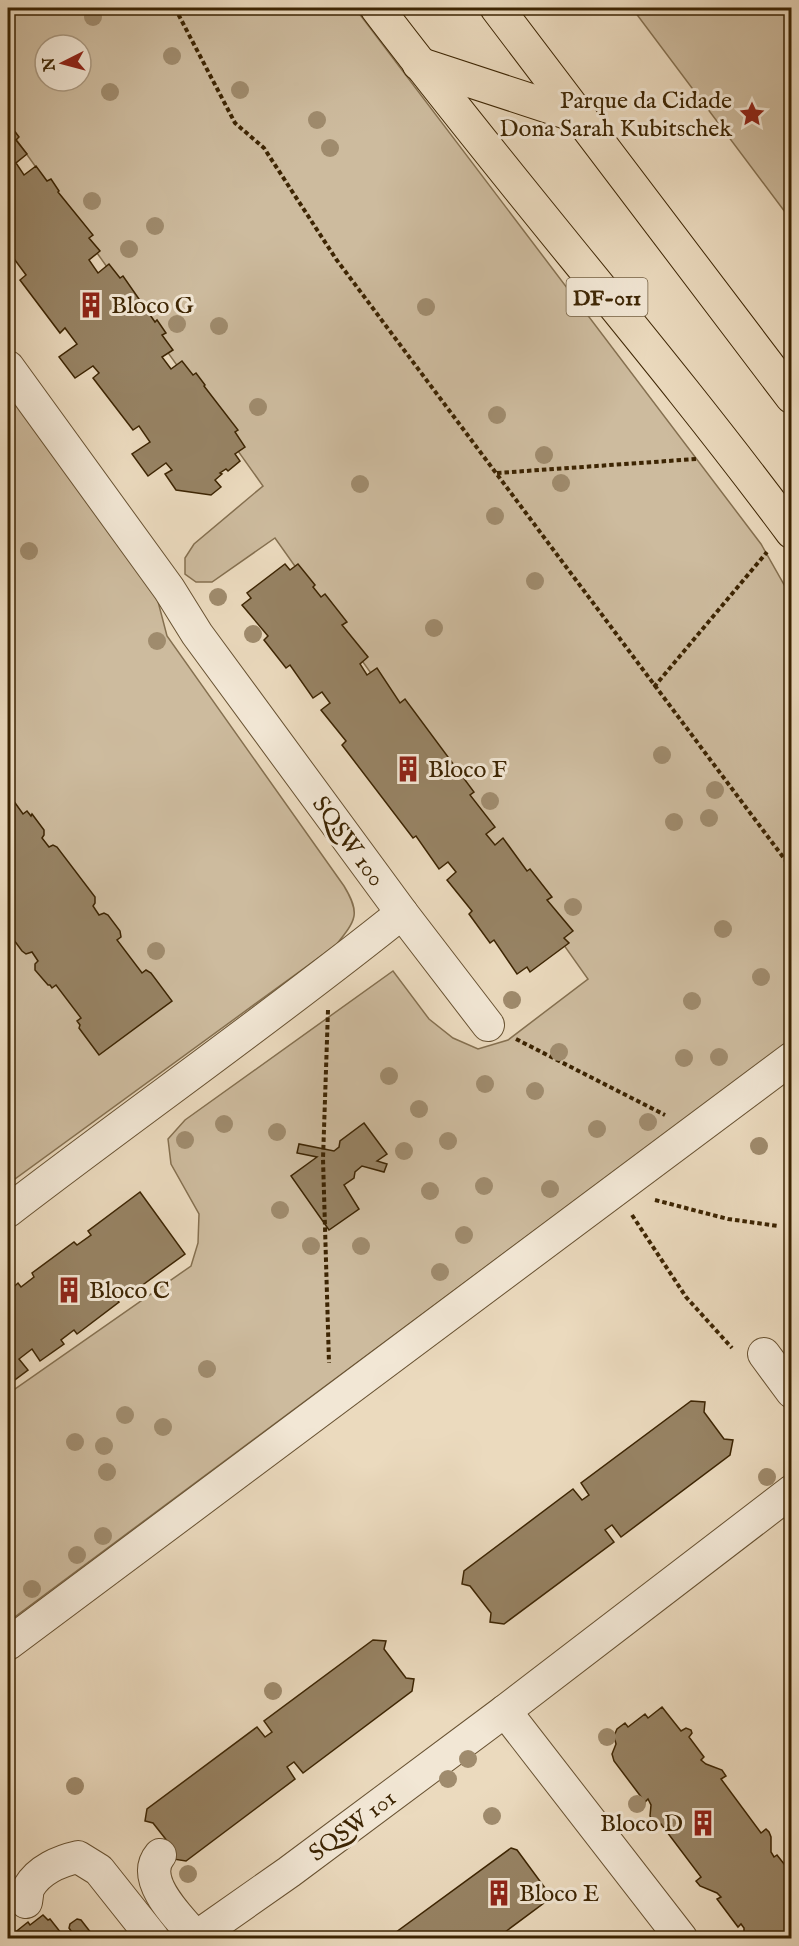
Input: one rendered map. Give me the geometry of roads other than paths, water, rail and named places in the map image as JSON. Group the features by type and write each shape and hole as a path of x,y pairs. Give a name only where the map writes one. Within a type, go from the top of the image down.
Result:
{"main road":[{"name":"DF-011","path":"377,8 419,64 650,350 791,531"},
{"path":"497,8 792,397"},
{"path":"419,64 578,116"}],"street":[{"name":"SQSW 100","path":"8,367 169,590 197,634 402,913 488,1025"},
{"path":"8,1211 101,1139 329,972 402,913"},
{"path":"8,1644 792,1058"},
{"path":"764,1354 792,1392"},
{"name":"SQSW 101","path":"197,1938 505,1711 792,1491"},
{"path":"505,1711 681,1938"},
{"path":"160,1854 156,1860 153,1875 166,1903 197,1938"},
{"path":"27,1902 29,1887 45,1871 62,1861 78,1857 99,1870 153,1938"}],"place":[{"name":"Parque da Cidade Dona Sarah Kubitschek","path":"752,114"},
{"name":"Bloco G","path":"91,305"},
{"name":"Bloco F","path":"408,769"},
{"name":"Bloco C","path":"69,1290"},
{"name":"Bloco D","path":"703,1823"},
{"name":"Bloco E","path":"499,1893"}]}
